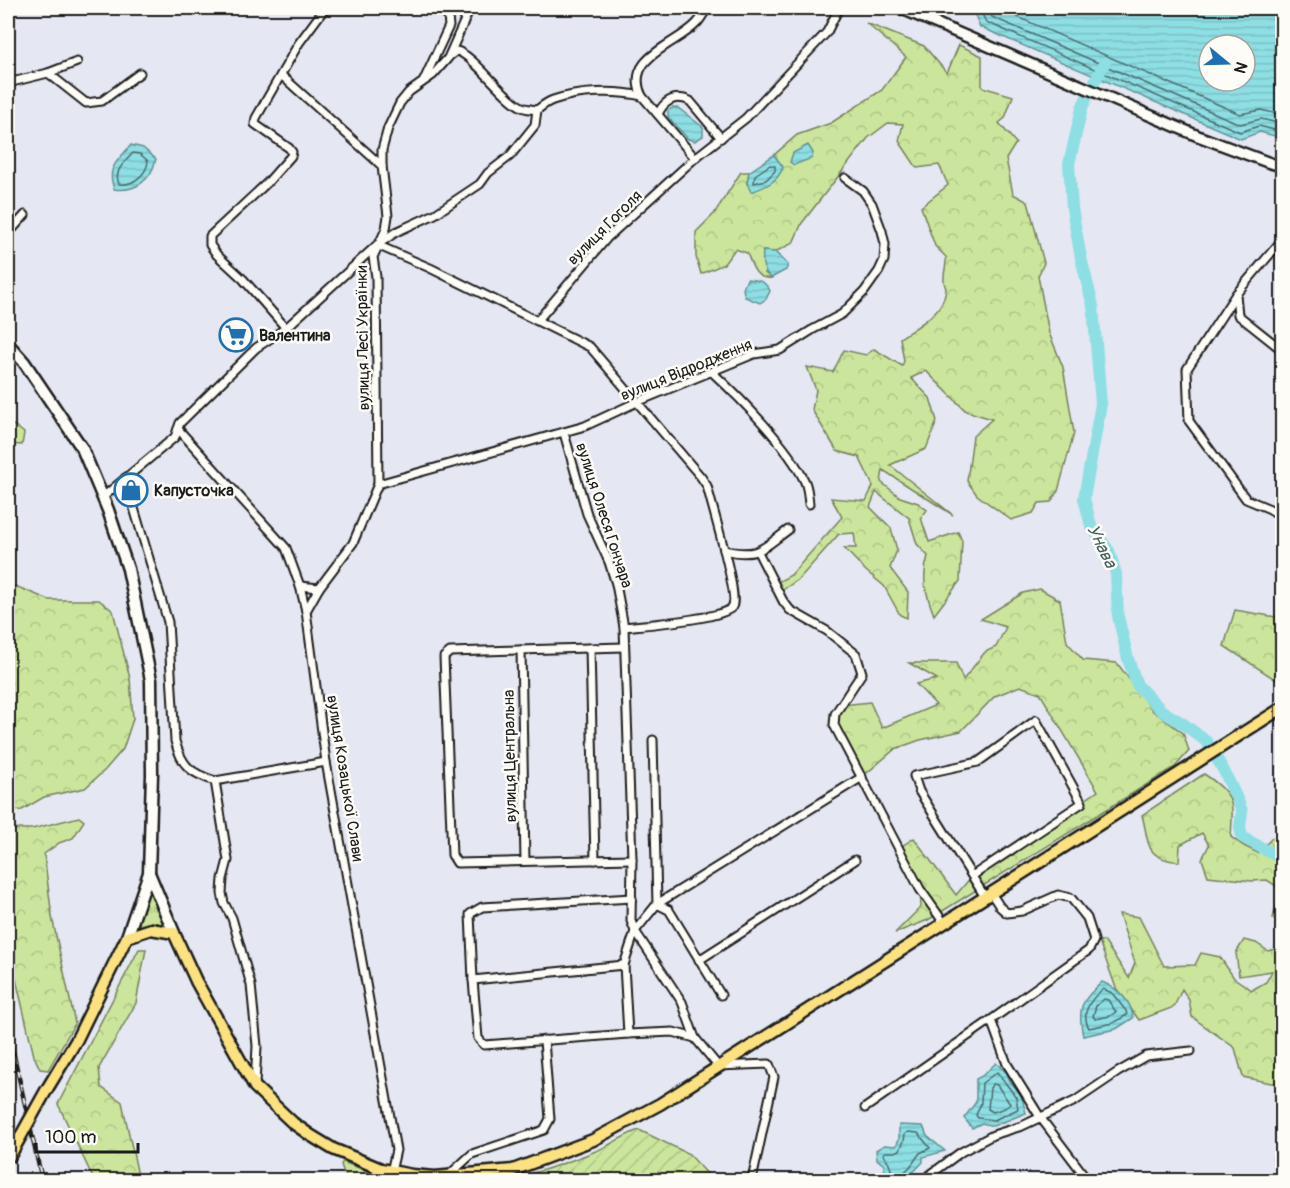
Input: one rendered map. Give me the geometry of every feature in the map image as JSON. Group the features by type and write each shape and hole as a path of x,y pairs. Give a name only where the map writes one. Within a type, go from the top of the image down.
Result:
{"main road":[{"path":"8,344 24,363 82,448 103,497 128,568 151,680 153,774 149,873 127,937 76,1041 8,1159"},
{"path":"149,873 196,981 255,1087 293,1124 333,1149 389,1176 435,1177 513,1170 593,1140 660,1104 1282,708"},
{"path":"127,937 151,929 174,933"}],"street":[{"path":"286,328 243,279 217,255 210,245 210,236 268,182 291,156 292,152 289,148 255,124 256,118 299,43 325,8"},
{"path":"423,81 449,26 447,8"},
{"path":"459,8 471,10"},
{"path":"695,158 642,96 638,87 638,76 652,55 696,24 707,8"},
{"name":"вулиця Гоголя","path":"538,320 606,238 695,158 746,118 827,32 839,8"},
{"path":"900,8 1238,151 1282,166"},
{"name":"вулиця Лесі Українки","path":"306,611 319,588 353,543 378,484 376,277 373,257 386,229 388,216 382,150 388,128 394,114 409,92 433,75 448,58 471,10"},
{"path":"448,58 456,51 464,53 489,79 522,107 537,110"},
{"path":"8,83 48,73 77,62"},
{"path":"48,73 86,103 102,101 140,73"},
{"path":"281,75 382,166"},
{"path":"103,497 175,437 180,423 256,348 286,328 377,245 396,232 435,213 480,184 488,173 510,156 535,125 537,110 550,100 575,95 630,93 642,96"},
{"path":"658,114 662,105 669,100 684,98 690,101 720,138"},
{"name":"вулиця Відродження","path":"378,484 564,433 605,418 637,402 754,354 780,350 842,314 873,280 884,260 885,244 872,204 863,191 845,178"},
{"path":"8,234 25,215"},
{"path":"1282,240 1236,294 1187,369 1189,421 1246,499 1270,508 1282,517"},
{"path":"377,245 430,268 590,347 696,470 707,486 724,550 734,598 733,607 706,617 624,627"},
{"path":"1236,294 1238,315 1282,350"},
{"path":"712,372 791,458 805,483 809,504"},
{"name":"вулиця Козацької Слави","path":"178,429 286,548 300,586 306,611 326,762 396,1150 389,1176"},
{"name":"вулиця Олеся Гончара","path":"564,433 587,514 616,584 624,627 632,859 631,921 635,932"},
{"path":"125,478 168,622 175,741 180,757 194,774 215,781 326,762"},
{"path":"724,550 758,552 788,530"},
{"path":"758,552 790,610 827,631 856,654 862,673 835,714 834,725 920,889 944,923"},
{"path":"300,586 319,588"},
{"path":"624,645 450,652 444,657 452,855 457,863 632,859"},
{"path":"590,648 595,860"},
{"name":"вулиця Центральна","path":"521,650 525,861"},
{"path":"865,1108 1089,950 1094,940 1088,918 1071,898 1058,895 1022,910 1007,913 1000,907 972,876 919,791 914,777 978,762 1036,720 1082,803 972,876"},
{"path":"653,740 657,904"},
{"path":"628,1034 624,965 635,932 657,904 862,777"},
{"path":"215,781 228,860 222,893 224,903 232,918 251,985 257,1046 255,1087"},
{"path":"699,960 855,860"},
{"path":"632,898 482,907 470,914 478,1038 484,1045 673,1032 695,1038"},
{"path":"657,904 669,910 721,995"},
{"path":"635,932 682,1002 695,1038 718,1066 769,1064 774,1077 752,1180"},
{"path":"473,980 624,965"},
{"path":"991,1020 1007,1064 1040,1117 1088,1180"},
{"path":"449,1176 472,1154 544,1130 550,1119 544,1040"},
{"path":"923,1180 961,1152 993,1135 1022,1126 1075,1101 1146,1056 1191,1051"}],"green space":[{"path":"866,23 924,46 947,73 959,45 982,56 982,87 1013,96 1005,118 999,123 1016,143 1006,159 1013,194 1028,202 1044,263 1038,276 1049,333 1063,367 1074,433 1058,491 1051,502 1039,503 1033,513 1011,520 977,495 967,481 973,436 992,419 966,411 926,371 911,378 930,398 937,421 926,449 890,465 953,515 883,470 881,482 900,497 918,503 927,510 921,518 929,542 958,532 962,541 960,581 934,615 925,586 928,556 917,544 909,518 876,492 870,507 891,528 897,550 890,568 908,592 907,618 900,615 884,586 844,548 856,548 854,533 839,534 799,579 778,593 774,584 791,575 842,517 831,498 866,501 873,486 859,457 837,451 812,410 816,390 807,367 833,372 844,350 866,355 874,349 902,366 904,361 900,338 935,313 946,290 944,278 946,257 935,246 921,207 948,185 939,165 917,168 899,141 903,124 888,123 868,138 802,223 793,243 775,252 763,251 765,273 771,278 761,277 753,267 747,253 735,249 724,264 701,274 696,257 696,232 714,214 741,172 749,172 747,183 782,167 774,155 797,135 831,123 882,90 906,57"},
{"path":"14,425 24,433 22,445 8,444 8,427"},
{"path":"8,583 49,600 99,600 113,611 130,678 133,719 123,749 85,788 44,797 22,810 8,811"},
{"path":"1040,589 1060,600 1067,642 1083,660 1117,663 1153,711 1183,733 1189,751 1175,767 928,920 895,933 921,907 920,889 899,848 914,838 956,895 972,876 1098,791 1040,693 1020,686 995,696 961,731 920,740 895,749 862,777 834,725 842,705 870,702 882,728 936,705 916,684 937,679 909,663 956,663 963,680 985,652 996,647 1006,627 981,619 1023,593"},
{"path":"1235,610 1282,618 1277,639 1276,680 1224,646"},
{"path":"1204,774 1222,788 1230,800 1232,807 1231,837 1258,853 1282,830 1282,928 1273,918 1281,889 1267,880 1252,881 1208,876 1202,859 1209,845 1202,833 1180,845 1179,862 1160,857 1150,848 1142,815"},
{"path":"79,817 84,821 73,838 59,843 44,854 52,917 75,1023 48,1070 40,1069 34,1056 8,945 8,835 16,829 32,829"},
{"path":"148,886 168,926 152,922 138,925"},
{"path":"1119,914 1139,917 1164,966 1195,965 1201,953 1220,957 1234,978 1252,990 1266,982 1272,971 1239,976 1236,953 1244,940 1256,943 1268,951 1279,948 1282,938 1282,1083 1243,1077 1235,1048 1192,1017 1189,1000 1182,989 1174,1007 1139,1020 1116,988 1099,941 1104,941 1129,978 1135,963"},
{"path":"139,949 146,949 136,1003 99,1068 101,1087 122,1102 139,1180 94,1180 58,1104"},
{"path":"8,1098 12,1131 8,1141"},
{"path":"639,1130 689,1154 713,1180 496,1180 522,1176 560,1165 602,1149"},
{"path":"1282,1140 1282,1165 1275,1168 1273,1158"},
{"path":"343,1162 367,1171 368,1174 362,1180 350,1179 344,1172 341,1164"}],"water":[{"path":"972,8 1282,8 1282,138 1260,132 1241,139 980,27"},
{"path":"673,107 678,108 703,127 703,136 695,141 688,139 668,117 668,111"},
{"path":"131,145 143,148 156,159 154,167 146,179 135,187 114,189 112,170"},
{"path":"808,145 813,153 812,158 794,165 790,162 793,153"},
{"path":"774,155 783,167 778,177 751,192 747,183 749,172"},
{"path":"763,251 775,252 788,265 786,270 771,278 763,266"},
{"path":"747,279 757,280 766,285 770,291 766,299 760,303 745,297 743,289"},
{"path":"1102,982 1123,996 1130,1006 1133,1018 1116,1029 1083,1036 1080,1018 1082,1005"},
{"path":"996,1063 1007,1073 1010,1081 1021,1094 1026,1113 993,1126 982,1123 972,1128 964,1118 976,1102 976,1079"},
{"path":"899,1125 923,1126 927,1136 945,1151 923,1157 923,1162 914,1171 902,1178 892,1177 885,1173 884,1165 877,1159 876,1150 884,1145 896,1146 899,1139"}],"waterway":[{"name":"Унава","path":"1095,81 1105,62"},
{"name":"Унава","path":"1086,99 1069,164 1072,208 1093,306 1101,404 1084,498 1091,526 1109,551 1116,574 1118,616 1137,685 1162,711 1207,742 1224,771 1242,811 1240,827 1242,837 1282,859"}],"railway":[{"path":"8,1029 42,1180"}],"place":[{"name":"Валентина","path":"236,335"},
{"name":"Капусточка","path":"131,490"}]}
